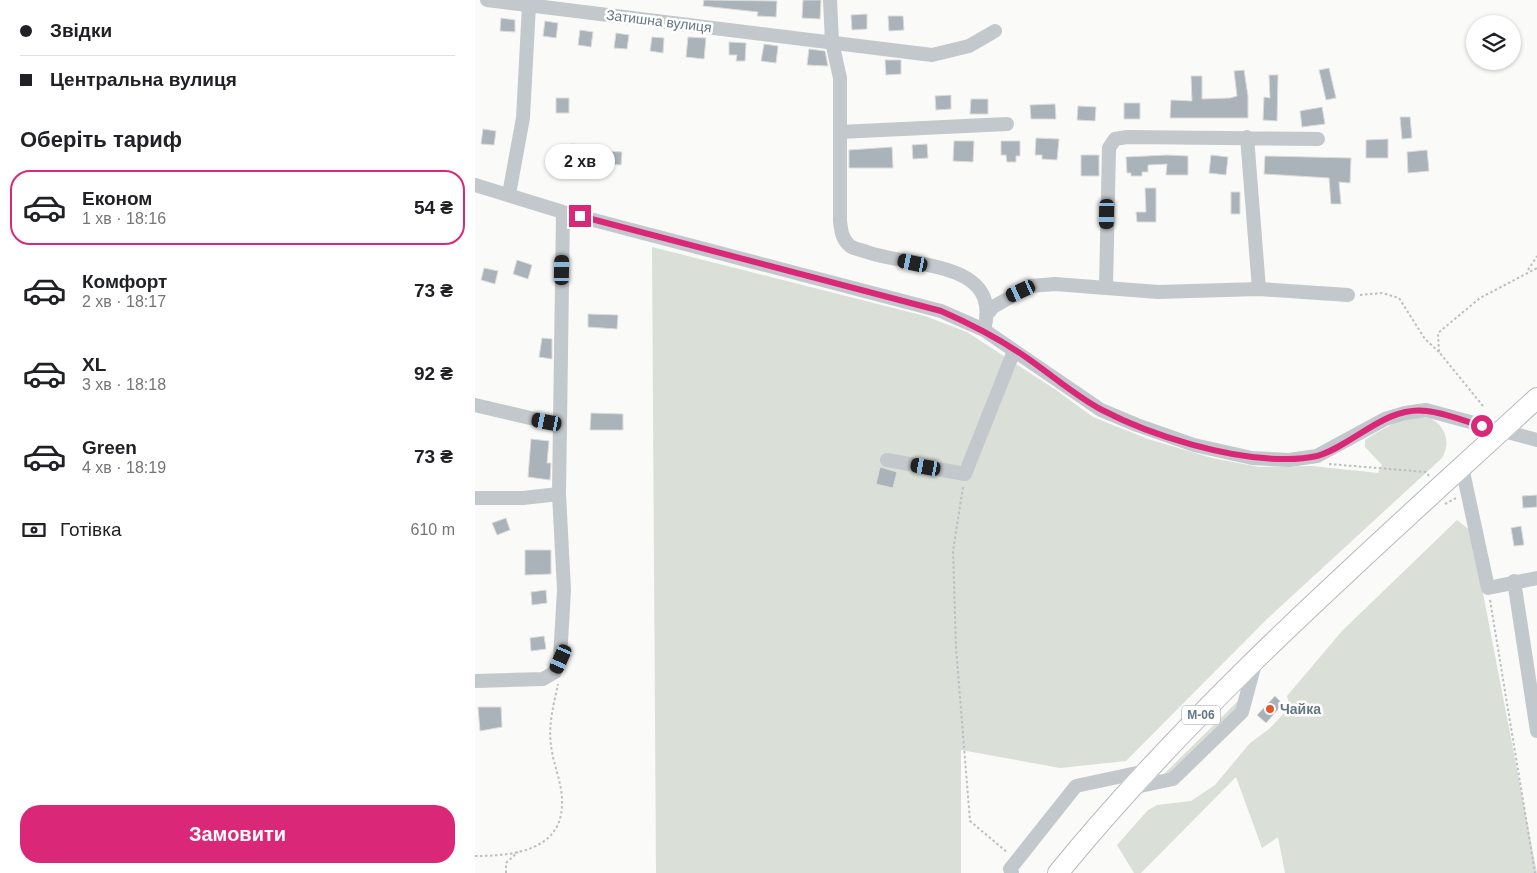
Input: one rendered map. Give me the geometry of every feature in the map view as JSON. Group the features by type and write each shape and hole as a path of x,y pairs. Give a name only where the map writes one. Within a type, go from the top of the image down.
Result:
{"highway":[{"name":"М-06","path":"1058,873 1145,771 1256,660 1537,398"}],"street":[{"name":"Затишна вулиця","path":"487,0 932,55 969,46 995,31"},
{"path":"830,0 832,42 840,78 840,221 843,236 850,246 874,254 934,265 965,277 977,285 985,296 988,313 984,330"},
{"path":"509,194 523,118 529,5"},
{"path":"840,132 1007,124"},
{"path":"1106,287 1109,148 1115,139 1127,137 1318,139"},
{"path":"1247,137 1259,290"},
{"path":"475,185 563,212 941,311 984,330 1101,410 1195,445 1252,458 1289,460 1317,456 1385,419 1405,413 1426,410 1500,432 1537,440"},
{"path":"475,681 543,679 555,672 561,659 563,590 559,494 563,212"},
{"path":"988,313 993,307 1030,286 1055,284 1158,292 1259,290 1348,295"},
{"path":"887,460 965,474 1014,351"},
{"path":"475,405 560,425"},
{"path":"1462,467 1488,588 1537,578"},
{"path":"475,498 523,498 559,494"},
{"path":"1514,582 1537,731"},
{"path":"1130,788 1173,780 1242,712 1256,660"},
{"path":"1014,867 1076,786 1145,771"}],"path":[{"path":"1527,271 1537,256"},
{"path":"1439,352 1438,333 1480,298 1527,271 1537,268"},
{"path":"1348,295 1382,293 1399,298 1425,340 1439,352 1483,406"},
{"path":"1317,456 1330,464 1425,472 1429,475 1423,481"},
{"path":"965,474 953,551 956,647 970,821 1014,867"},
{"path":"1488,588 1535,873"},
{"path":"475,856 518,852 544,843 559,826 562,805 551,745 551,717 558,685 555,672"},
{"path":"506,873 506,863 518,852"}],"shaded area":[{"path":"652,247 925,316 967,332 1056,390 1093,417 1148,439 1212,458 1259,467 1312,466 1378,473 1382,465 1365,447 1365,440 1395,423 1418,417 1428,418 1437,423 1444,432 1446,448 1442,458 1267,619 1126,761 1060,768 961,750 961,873 656,873"},
{"path":"1457,520 1471,531 1537,873 1285,873 1278,837 1262,848 1236,777 1141,873 1134,873 1117,845 1148,810 1157,805 1191,801 1215,785 1250,743 1269,729 1290,707 1287,696 1342,631"},
{"path":"1239,700 1240,708 1171,775 1164,774"}],"building":[{"path":"704,0 777,1 776,17 757,16 758,12 703,6"},
{"path":"803,0 821,0 820,19 802,18"},
{"path":"867,14 867,29 852,30 851,15"},
{"path":"888,16 903,16 904,30 889,31"},
{"path":"501,18 515,20 515,32 500,31"},
{"path":"545,21 558,23 556,38 543,36"},
{"path":"580,30 593,32 591,47 578,45"},
{"path":"616,33 629,35 627,49 614,48"},
{"path":"652,37 664,38 663,53 650,51"},
{"path":"688,37 706,38 704,59 686,57"},
{"path":"729,42 746,43 745,61 736,61 737,55 729,55"},
{"path":"764,44 778,46 776,63 761,61"},
{"path":"809,49 825,51 828,66 807,65"},
{"path":"885,60 901,60 901,74 886,75"},
{"path":"1329,68 1336,98 1326,100 1319,70"},
{"path":"1244,70 1248,96 1248,118 1170,118 1171,100 1192,101 1191,76 1202,76 1202,99 1230,98 1237,96 1234,71"},
{"path":"1269,75 1278,75 1277,121 1263,120 1264,97 1270,98"},
{"path":"951,95 951,109 936,110 935,96"},
{"path":"556,98 569,98 569,113 556,113"},
{"path":"971,99 988,99 988,114 970,114"},
{"path":"1124,103 1140,103 1140,119 1124,119"},
{"path":"1055,104 1056,119 1031,119 1030,105"},
{"path":"1078,106 1096,107 1095,121 1077,120"},
{"path":"1322,107 1325,124 1302,127 1300,111"},
{"path":"1400,117 1410,117 1412,138 1402,139"},
{"path":"483,129 496,131 494,145 481,144"},
{"path":"1036,138 1059,139 1057,160 1042,159 1042,155 1035,155"},
{"path":"1388,139 1388,158 1366,158 1366,140"},
{"path":"954,141 974,141 973,162 953,161"},
{"path":"1001,141 1020,141 1020,156 1016,156 1016,162 1007,162 1006,155 1001,155"},
{"path":"571,144 586,145 585,158 570,156"},
{"path":"927,144 928,158 913,159 912,145"},
{"path":"892,147 893,168 849,168 849,150"},
{"path":"1427,150 1429,171 1408,173 1407,152"},
{"path":"607,151 622,152 621,165 606,164"},
{"path":"1081,155 1099,155 1099,176 1081,176"},
{"path":"1211,155 1228,157 1226,175 1209,173"},
{"path":"1188,156 1188,175 1166,175 1167,164 1148,165 1148,172 1142,172 1142,176 1131,176 1131,173 1127,173 1126,157"},
{"path":"1265,156 1351,158 1350,183 1339,182 1341,204 1331,204 1329,178 1264,174"},
{"path":"1145,188 1156,188 1156,222 1137,222 1136,212 1146,212"},
{"path":"1231,192 1240,192 1240,214 1231,214"},
{"path":"517,260 532,265 528,279 513,274"},
{"path":"484,268 498,271 495,284 481,280"},
{"path":"588,314 618,315 617,329 588,327"},
{"path":"542,338 552,339 552,359 539,357"},
{"path":"591,413 623,414 623,430 590,430"},
{"path":"531,439 549,441 547,463 551,463 550,480 528,477"},
{"path":"880,467 897,472 893,488 876,484"},
{"path":"1537,495 1537,507 1523,508 1522,496"},
{"path":"506,518 510,530 497,535 492,523"},
{"path":"1521,526 1524,545 1514,546 1511,528"},
{"path":"525,550 551,550 551,574 525,575"},
{"path":"546,590 547,603 532,605 531,592"},
{"path":"544,636 546,649 531,651 530,638"},
{"name":"Чайка","path":"1275,696 1283,704 1266,723 1257,715"},
{"path":"478,707 501,707 502,727 480,731"}],"place":[{"name":"Чайка","path":"1270,709"}],"route":[{"path":"580,216 941,311 984,330 1002,341 1101,410 1195,445 1233,454 1252,458 1289,460 1317,456 1350,440 1385,419 1405,413 1426,410 1482,426"}]}
